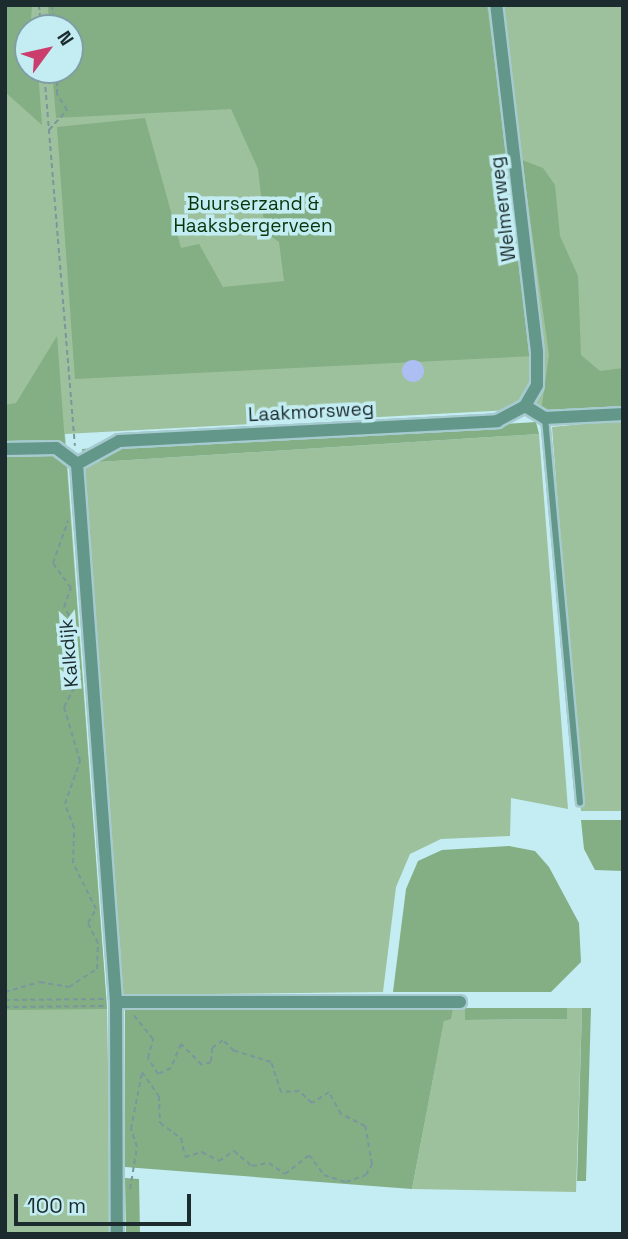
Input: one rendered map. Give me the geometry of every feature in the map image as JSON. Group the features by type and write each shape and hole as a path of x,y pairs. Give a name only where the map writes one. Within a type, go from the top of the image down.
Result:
{"street":[{"name":"Welmerweg","path":"496,5 539,371 525,406"},
{"path":"525,406 545,418 623,414"},
{"name":"Laakmorsweg","path":"77,464 120,441 497,421 525,406"},
{"path":"5,449 56,449 77,464"},
{"name":"Kalkdijk","path":"77,464 76,500 120,1002 117,1234"},
{"path":"120,1002 460,1002"}],"lane":[{"path":"545,418 580,802"}],"path":[{"path":"45,84 77,464"},
{"path":"48,131 67,110 57,94 57,84"},
{"path":"5,992 40,982 69,988 97,969 97,943 88,923 96,909 73,863 74,828 65,804 80,761 64,707 77,683 67,660 73,623 64,607 71,588 53,563 76,500"},
{"path":"5,1000 120,1002 153,1039 148,1058 158,1074 171,1068 181,1044 202,1065 211,1062 212,1048 223,1040 234,1051 271,1062 281,1092 299,1091 309,1103 333,1095 341,1114 365,1126 372,1149 368,1173 346,1182 324,1175 309,1155 285,1174 267,1162 252,1166 234,1151 219,1161 202,1152 185,1157 181,1138 160,1123 157,1090 142,1073 129,1193"},
{"path":"5,1007 120,1002"}],"green space":[{"name":"Buurserzand & Haaksbergerveen","path":"5,5 623,5 623,404 65,434 107,1009 111,1234 5,1234"},
{"path":"5,5 32,5 31,14 14,14 14,84 39,84 42,125 5,92"},
{"path":"48,5 487,5 535,356 75,379 57,127 145,118 181,248 199,244 223,287 284,281 279,242 265,232 258,169 231,109 56,118 53,84 84,84 84,14 48,14"},
{"path":"522,160 543,168 555,185 560,236 578,276 581,355 600,371 623,368 623,409 541,412 549,355"},
{"path":"57,336 107,1009 5,1010 5,405 16,403"},
{"path":"623,420 623,811 581,811 552,427"},
{"path":"536,422 539,434 83,463 82,449"},
{"path":"539,434 568,809 511,798 510,836 441,839 410,854 396,887 383,992 123,995 83,463"},
{"path":"581,820 623,820 623,871 595,870 584,849"},
{"path":"509,846 535,851 549,867 579,923 581,962 551,992 393,992 406,889 418,861 442,850"},
{"path":"453,1008 465,1008 466,1020 567,1019 567,1008 582,1008 576,1192 412,1189 444,1020"},
{"path":"453,1008 451,1019 444,1021 412,1189 125,1167 125,1010"},
{"path":"465,1008 567,1008 567,1019 465,1020"},
{"path":"582,1008 591,1008 586,1181 577,1181"},
{"path":"125,1178 139,1179 140,1234 126,1234"}],"water":[{"path":"409,360 417,360 424,367 424,375 417,382 409,382 402,375 402,367"}]}
